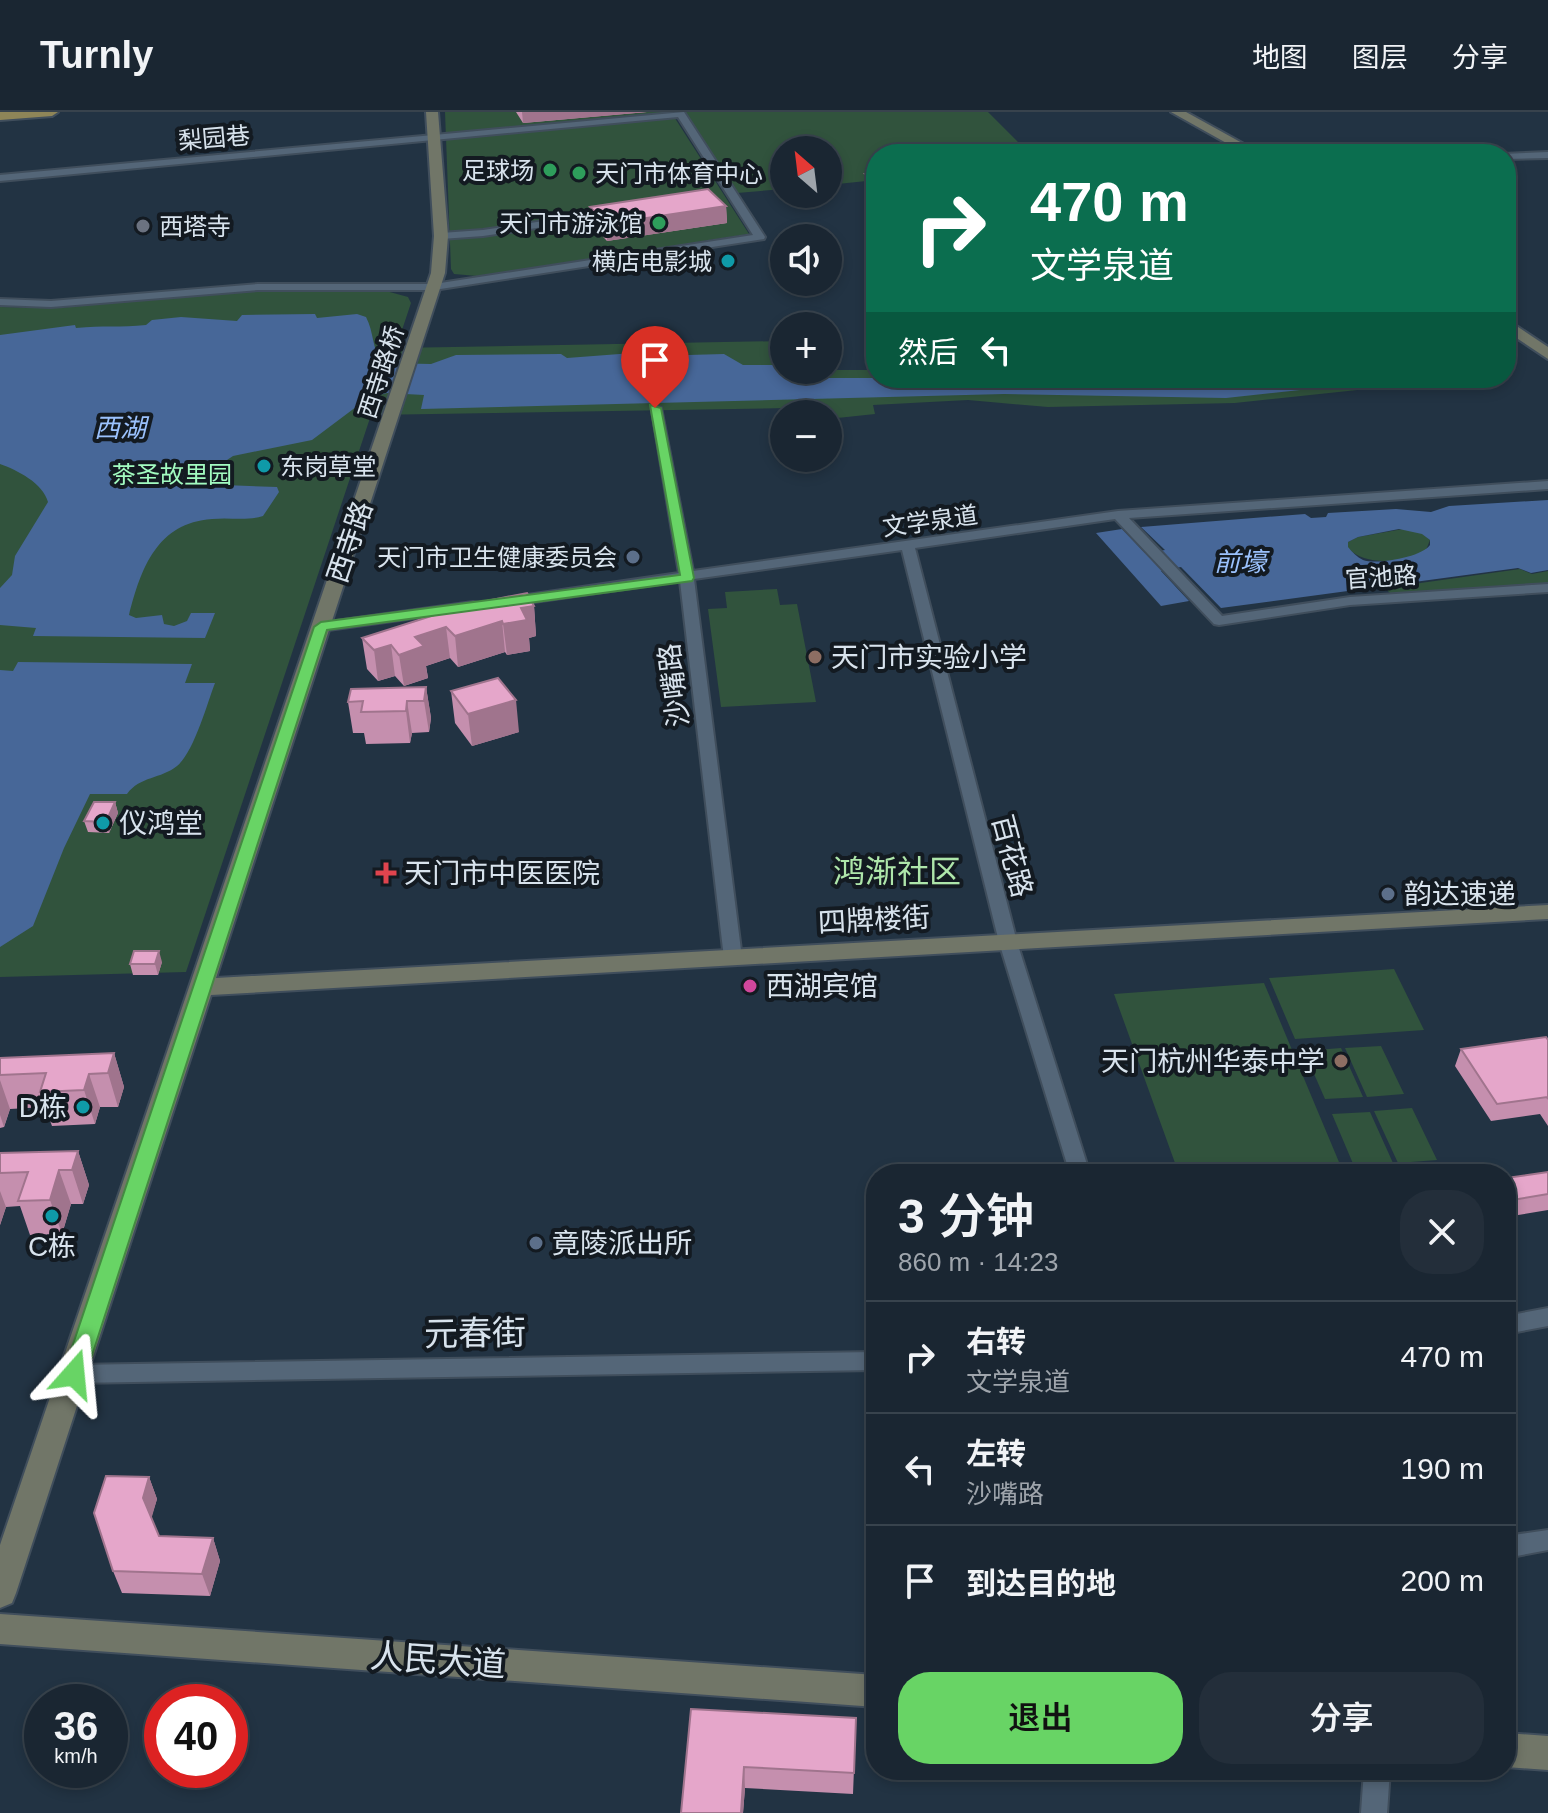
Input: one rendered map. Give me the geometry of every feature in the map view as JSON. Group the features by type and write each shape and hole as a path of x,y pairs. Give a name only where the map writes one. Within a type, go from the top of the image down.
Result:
{"main road":[{"path":"2,114 52,112"}],"street":[{"path":"432,112 441,236 440,266 434,287"},
{"path":"1177,112 1237,144"},
{"path":"0,302 62,304 245,288 434,287 760,237 680,113"},
{"name":"梨园巷","path":"0,178 680,113"},
{"path":"1516,156 1548,155"},
{"path":"720,198 733,196"},
{"path":"441,236 628,212"},
{"name":"西寺路桥","path":"381,448 434,287"},
{"path":"1516,331 1544,351"},
{"name":"沙嘴路","path":"655,408 687,578 733,958"},
{"name":"西寺路","path":"0,1593 381,448"},
{"name":"文学泉道","path":"321,627 908,547 1118,515 1548,485"},
{"name":"官池路","path":"1118,515 1219,621 1350,601 1548,588"},
{"name":"百花路","path":"908,547 1008,942 1077,1164"},
{"name":"四牌楼街","path":"203,987 1548,912"},
{"path":"1516,1323 1548,1317"},
{"name":"元春街","path":"74,1374 866,1361"},
{"path":"1516,1545 1548,1540"},
{"name":"人民大道","path":"0,1629 866,1690"},
{"name":"人民大道","path":"0,1643 866,1704"},
{"path":"1516,1735 1548,1737"},
{"path":"1516,1751 1548,1753"},
{"path":"1374,1813 1376,1780"}],"green space":[{"name":"天门市体育中心","path":"445,112 671,112 749,234 477,276 454,274 451,269"},
{"path":"683,112 988,112 1020,144 866,144 866,181 842,184 842,136 770,136 770,190 737,193"},
{"name":"茶圣故里园","path":"248,291 386,291 408,297 411,303 396,348 770,341 770,384 842,384 842,370 866,370 866,388 1377,388 1235,403 1048,407 968,400 873,405 875,414 842,418 842,400 770,400 770,408 371,415 186,972 0,977 0,307 58,308"},
{"path":"1403,529 1422,533 1430,540 1426,550 1407,558 1386,561 1365,558 1348,548 1348,542 1358,537"},
{"path":"1520,569 1532,574 1548,571 1548,585 1390,593 1385,588"},
{"path":"777,589 780,605 797,604 816,702 721,707 708,609 727,608 725,592"},
{"path":"1394,969 1424,1030 1295,1039 1269,978"},
{"path":"1264,983 1340,1164 1175,1164 1114,994"},
{"path":"1381,1046 1404,1094 1367,1097 1345,1048"},
{"path":"1341,1048 1363,1097 1325,1099 1304,1051"},
{"path":"1412,1108 1437,1160 1398,1163 1374,1111"},
{"path":"1370,1112 1393,1163 1353,1164 1332,1114"}],"water":[{"name":"西湖","path":"315,314 317,318 357,314 366,317 382,363 431,364 456,355 561,354 567,358 646,352 652,356 724,354 743,365 770,365 770,384 842,384 842,378 866,378 866,388 1319,388 1226,398 1004,394 421,409 424,395 387,393 368,398 312,440 233,456 212,470 224,485 277,487 279,492 263,516 193,522 165,539 146,565 129,615 136,618 162,615 164,624 174,626 187,621 191,613 215,613 205,638 33,636 36,628 0,625 0,588 12,575 15,556 48,502 35,483 0,464 0,335 75,325 76,328 146,325 152,320 181,317 237,321 242,315"},
{"name":"前壕","path":"1548,500 1548,570 1531,573 1518,568 1221,608 1181,567 1161,571 1189,601 1161,606 1096,533 1122,529 1145,553 1165,550 1141,527 1305,514 1311,518 1326,517 1328,513 1396,509 1431,512 1449,506","holes":["1399,529 1422,534 1430,540 1430,545 1399,559 1363,560 1348,547 1348,542 1358,537"]},
{"path":"18,662 192,664 185,683 215,683 189,750 177,766 138,784 127,794 90,794 64,848 33,926 0,947 0,670 13,671"}],"building":[{"path":"708,189 726,206 607,224 590,207"},
{"path":"527,593 534,606 521,608 527,620 503,624 502,621 455,636 446,627 415,637 424,646 399,655 391,645 374,650 362,638 466,605"},
{"path":"498,678 516,700 468,714 451,691"},
{"path":"426,687 424,701 407,701 406,711 361,712 363,701 348,702 351,689"},
{"path":"94,802 115,802 106,822 84,821"},
{"path":"134,951 159,951 155,964 130,964"},
{"path":"1546,1037 1548,1099 1497,1104 1461,1049"},
{"path":"114,1053 108,1073 89,1074 84,1090 40,1092 46,1073 0,1075 0,1058"},
{"path":"78,1151 72,1170 59,1170 50,1200 18,1201 28,1172 0,1173 0,1153"},
{"path":"1548,1172 1548,1194 1516,1199 1516,1177"},
{"path":"106,1476 149,1477 143,1498 159,1536 213,1538 202,1574 113,1571 94,1513"},
{"path":"691,1709 856,1718 854,1773 744,1767 741,1813 681,1813"}],"place":[{"name":"足球场","path":"550,170"},
{"name":"天门市体育中心","path":"579,173"},
{"name":"天门市游泳馆","path":"659,223"},
{"name":"西塔寺","path":"143,226"},
{"name":"横店电影城","path":"728,261"},
{"name":"东岗草堂","path":"264,466"},
{"name":"天门市卫生健康委员会","path":"633,557"},
{"name":"天门市实验小学","path":"815,657"},
{"name":"仪鸿堂","path":"103,823"},
{"name":"天门市中医医院","path":"386,873"},
{"name":"韵达速递","path":"1388,894"},
{"name":"西湖宾馆","path":"750,986"},
{"name":"天门杭州华泰中学","path":"1341,1061"},
{"name":"D栋","path":"83,1107"},
{"name":"C栋","path":"52,1216"},
{"name":"竟陵派出所","path":"536,1243"}],"district":[{"name":"鸿渐社区","path":"897,872"}],"route":[{"path":"74,1374 321,627 687,578 655,408"}]}
